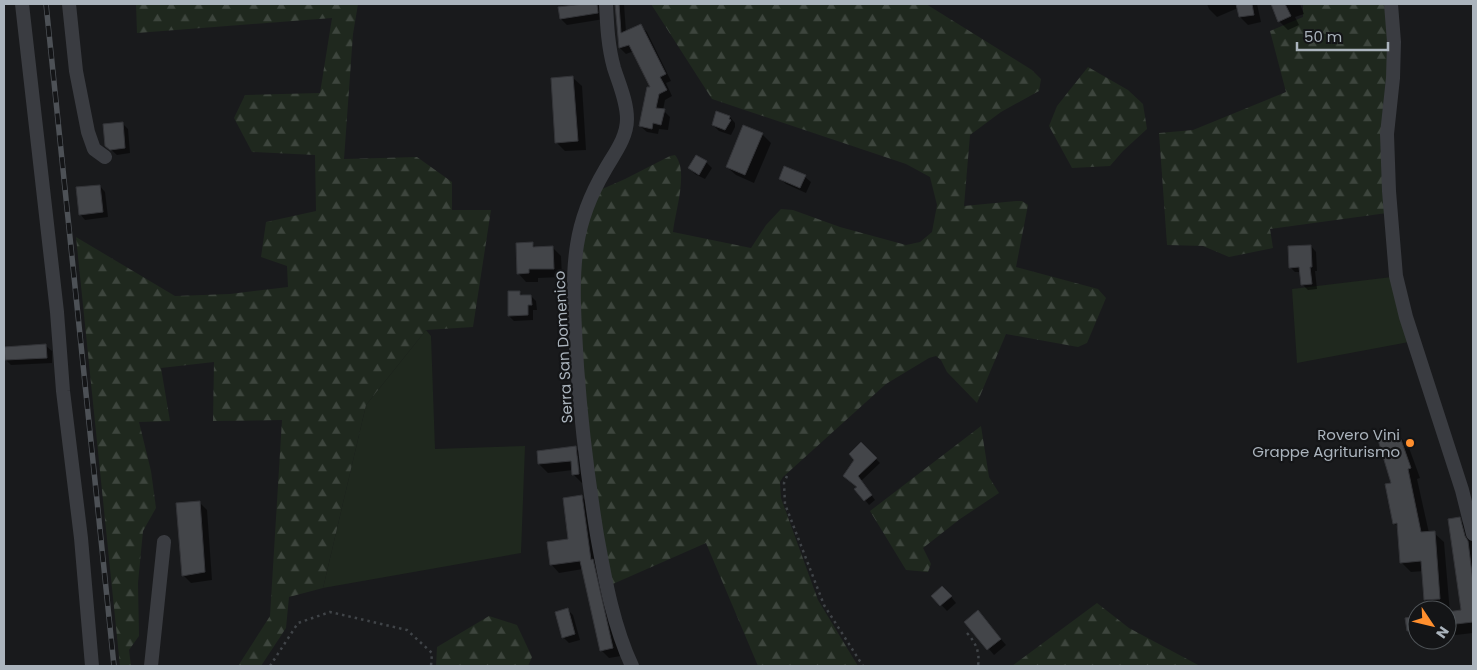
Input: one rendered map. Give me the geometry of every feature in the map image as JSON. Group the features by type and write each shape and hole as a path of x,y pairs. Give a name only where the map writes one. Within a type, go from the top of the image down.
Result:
{"street":[{"path":"22,4 81,538 92,666"},
{"path":"69,4 76,71 86,125 94,149 105,158"},
{"name":"Serra San Domenico","path":"606,4 607,28 614,67 623,94 627,119 622,140 593,193 577,243 575,263 575,330 579,399 588,482 606,586 625,650 632,666"},
{"path":"1392,4 1393,78 1387,134 1389,191 1396,276 1406,317 1459,481 1473,534"},
{"path":"151,666 164,542"}],"path":[{"path":"787,476 783,492 785,504 824,605 863,666"},
{"path":"270,666 298,622 330,612 407,630 432,653 431,666"},
{"path":"967,633 976,643 979,657 978,666"}],"green space":[{"path":"136,4 358,4 353,34 344,159 417,157 452,182 452,210 491,210 473,327 426,330 366,405 323,588 289,597 286,628 261,666 238,666 270,616 282,420 213,421 214,362 161,368 170,421 139,422 151,471 156,508 143,531 138,583 139,636 129,650 131,666 120,666 76,237 175,296 230,294 288,287 287,266 261,257 266,222 316,211 315,155 252,152 234,118 245,95 320,93 332,18 137,33"},
{"path":"651,4 926,4 1032,70 1041,79 1039,91 1001,112 970,135 964,206 1016,201 1022,201 1028,205 1016,267 1098,289 1106,298 1087,343 1078,347 1006,334 977,403 947,372 941,360 936,356 929,358 886,384 783,477 780,482 781,498 818,600 858,666 758,666 706,543 606,587 588,482 575,263 593,193 675,155 679,162 681,181 673,232 751,248 766,225 781,209 793,210 840,227 906,245 920,242 932,232 937,205 930,177 906,164 712,99"},
{"path":"1303,4 1385,4 1389,47 1387,213 1270,229 1273,248 1229,257 1203,246 1167,245 1159,133 1193,130 1286,92 1270,31 1303,17"},
{"path":"1088,67 1128,90 1143,104 1147,129 1110,166 1072,168 1049,126 1057,106"},
{"path":"1392,277 1409,342 1297,363 1292,289"},
{"path":"426,330 431,336 435,449 525,446 521,553 323,588 366,405"},
{"path":"981,426 989,477 999,493 960,519 923,548 931,564 928,572 906,570 870,511"},
{"path":"1097,603 1129,628 1200,666 1012,666"},
{"path":"489,616 517,625 532,657 528,666 436,666 437,647"}],"building":[{"path":"597,4 598,13 560,19 558,7"},
{"path":"615,4 619,4 621,33 641,24 666,74 660,77 667,90 659,94 656,108 665,109 661,125 653,123 652,129 639,126 647,87 650,87 629,45 619,48"},
{"path":"1236,4 1252,4 1254,15 1239,17"},
{"path":"1271,4 1285,4 1291,16 1278,22"},
{"path":"573,76 578,141 555,143 551,78"},
{"path":"716,111 730,116 729,119 731,120 725,130 712,125"},
{"path":"123,122 125,148 110,150 105,146 103,124"},
{"path":"743,125 763,133 745,175 726,167"},
{"path":"696,155 707,161 699,175 688,168"},
{"path":"784,166 806,175 800,188 779,179"},
{"path":"100,185 103,212 79,215 76,187"},
{"path":"533,242 533,247 553,246 554,269 529,269 529,273 517,274 516,243"},
{"path":"1311,245 1312,267 1310,267 1312,284 1301,285 1299,267 1289,268 1288,246"},
{"path":"508,291 520,291 520,295 531,295 532,305 528,305 528,315 508,316"},
{"path":"46,344 47,358 5,360 4,347"},
{"path":"1399,434 1411,468 1408,469 1421,532 1435,531 1440,599 1424,600 1421,561 1400,563 1397,523 1393,524 1385,484 1391,483 1378,440"},
{"path":"861,442 877,458 858,476 872,495 864,501 854,489 857,487 843,476 854,460 849,454"},
{"path":"576,446 579,474 572,475 571,461 538,464 537,451"},
{"path":"582,495 591,560 593,559 613,648 600,651 580,561 550,565 547,542 568,539 563,498"},
{"path":"200,501 205,572 182,576 176,503"},
{"path":"1460,517 1468,541 1473,582 1473,622 1457,624 1457,611 1461,610 1448,519"},
{"path":"942,586 952,596 940,606 931,596"},
{"path":"568,608 575,634 562,638 555,612"},
{"path":"978,610 1001,639 987,650 964,622"}],"railway":[{"path":"46,4 114,666"}],"place":[{"name":"Rovero Vini Grappe Agriturismo","path":"1410,443"}]}
